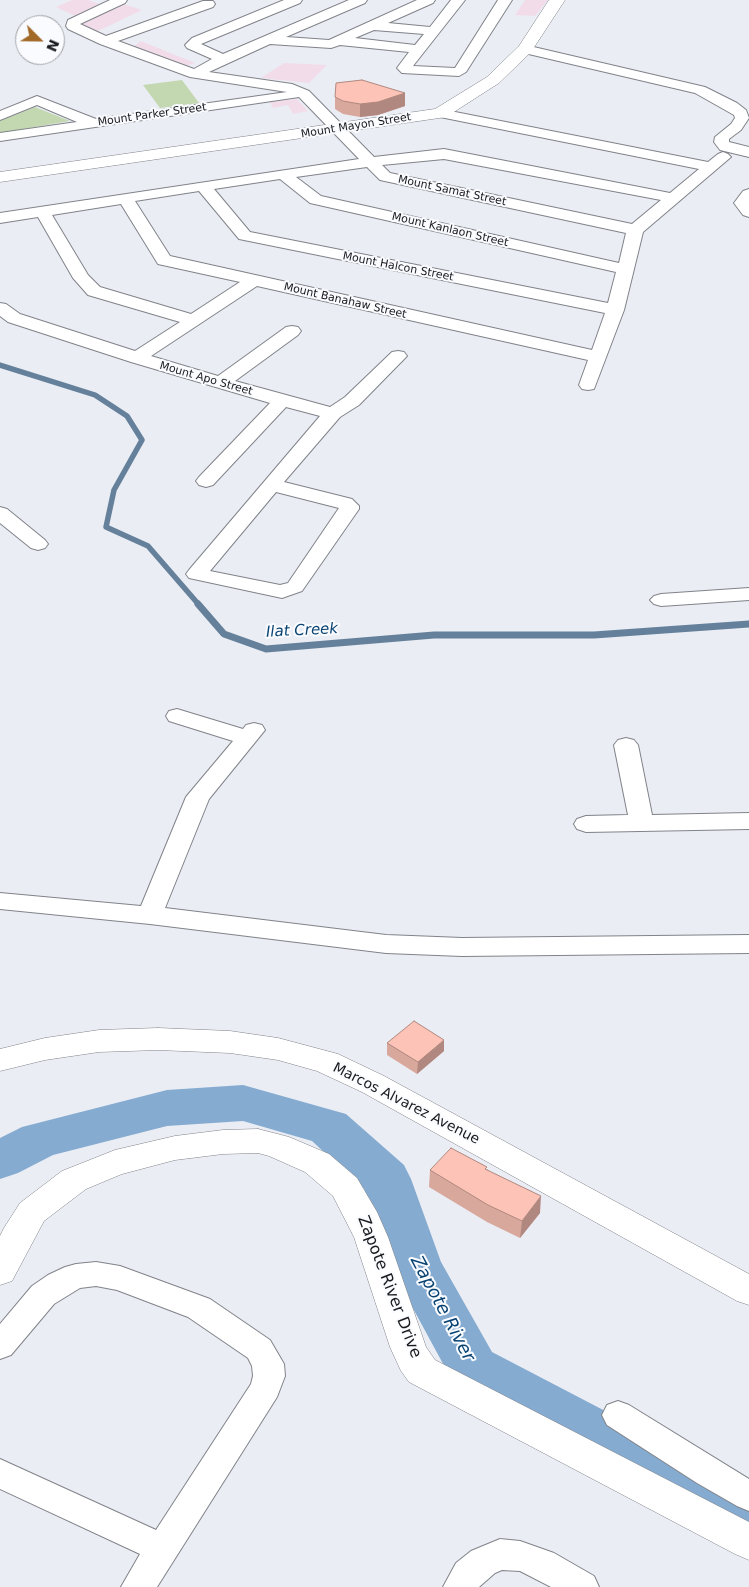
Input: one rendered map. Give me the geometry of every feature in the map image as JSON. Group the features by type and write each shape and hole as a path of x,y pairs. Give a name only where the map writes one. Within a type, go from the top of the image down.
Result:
{"street":[{"path":"223,59 192,46 197,41 295,0"},
{"path":"194,74 223,59 360,0"},
{"path":"270,40 331,44 428,0"},
{"path":"458,0 418,49 404,68 406,70 459,72 505,0"},
{"path":"440,113 493,80 525,49 557,0"},
{"name":"Mount Samat Street","path":"109,2 73,23 73,26 105,41 194,74 292,88 304,94 336,129 385,177 635,230"},
{"path":"105,41 208,4"},
{"path":"374,26 432,31"},
{"path":"340,41 418,49"},
{"path":"525,49 700,90 732,106 741,113 742,118 736,126 722,137 721,142 725,147 749,152"},
{"name":"Mount Parker Street","path":"0,137 304,94"},
{"path":"0,116 38,100 94,123"},
{"name":"Mount Mayon Street","path":"0,177 440,113 716,162 673,198"},
{"path":"0,218 369,162 444,154 673,198"},
{"name":"Mount Kanlaon Street","path":"284,175 316,200 625,269"},
{"name":"Mount Halcon Street","path":"203,186 245,236 614,310"},
{"path":"749,194 742,203 749,212"},
{"name":"Mount Banahaw Street","path":"125,198 164,260 598,357"},
{"path":"588,384 614,310 635,230 673,198"},
{"path":"42,212 81,278 94,291 193,320"},
{"path":"137,358 254,280"},
{"name":"Mount Apo Street","path":"0,308 14,318 137,358 308,408 333,413"},
{"path":"220,383 292,331"},
{"path":"271,485 345,503 349,506 295,587 282,592 196,574 271,485 333,413 352,401 398,356"},
{"path":"206,481 283,400"},
{"path":"0,513 38,544"},
{"path":"661,600 749,594"},
{"path":"150,915 198,797 250,734 177,716"},
{"path":"626,745 642,823"},
{"path":"586,824 749,821"},
{"path":"0,901 150,915 386,944 462,947 749,944"},
{"name":"Marcos Alvarez Avenue","path":"0,1060 44,1049 98,1041 158,1039 230,1042 278,1049 327,1062 408,1103 749,1291"},
{"name":"Zapote River Drive","path":"0,1271 16,1238 32,1212 74,1180 115,1163 175,1148 222,1142 258,1141 277,1146 317,1162 345,1187 371,1237 408,1347 422,1371 443,1384 749,1542"},
{"path":"0,1346 43,1295 59,1284 76,1276 96,1274 120,1278 199,1308 259,1349 268,1364 269,1376 266,1388 138,1587"},
{"path":"618,1415 709,1474 749,1496"},
{"path":"0,1474 163,1549"},
{"path":"460,1587 468,1574 483,1562 500,1554 520,1556 542,1564 582,1587"}],"shaded area":[{"path":"72,0 88,0 101,5 77,17 56,7"},
{"path":"525,0 548,0 535,16 515,15"},
{"path":"120,3 142,10 94,33 81,22"},
{"path":"141,41 195,63 180,68 133,47"},
{"path":"284,63 327,65 309,83 261,78"},
{"path":"297,99 308,111 293,114 288,105 273,108 270,102"}],"green space":[{"path":"182,80 199,103 160,108 143,85"},
{"path":"35,107 70,121 0,133 0,121"}],"building":[{"path":"362,80 405,93 378,102 360,104 343,101 335,97 336,83"},
{"path":"414,1021 444,1040 418,1062 387,1043"},
{"path":"451,1148 487,1167 485,1169 541,1196 522,1221 488,1205 430,1170"}],"waterway":[{"name":"Ilat Creek","path":"0,365 95,395 127,416 142,440 114,490 106,527 148,546 200,606"},
{"name":"Ilat Creek","path":"198,604 224,634 266,649 434,635 594,635 749,624"},
{"name":"Zapote River","path":"0,1160 39,1140 167,1108 243,1103 329,1127 386,1179 416,1266 473,1368 749,1515"}]}
